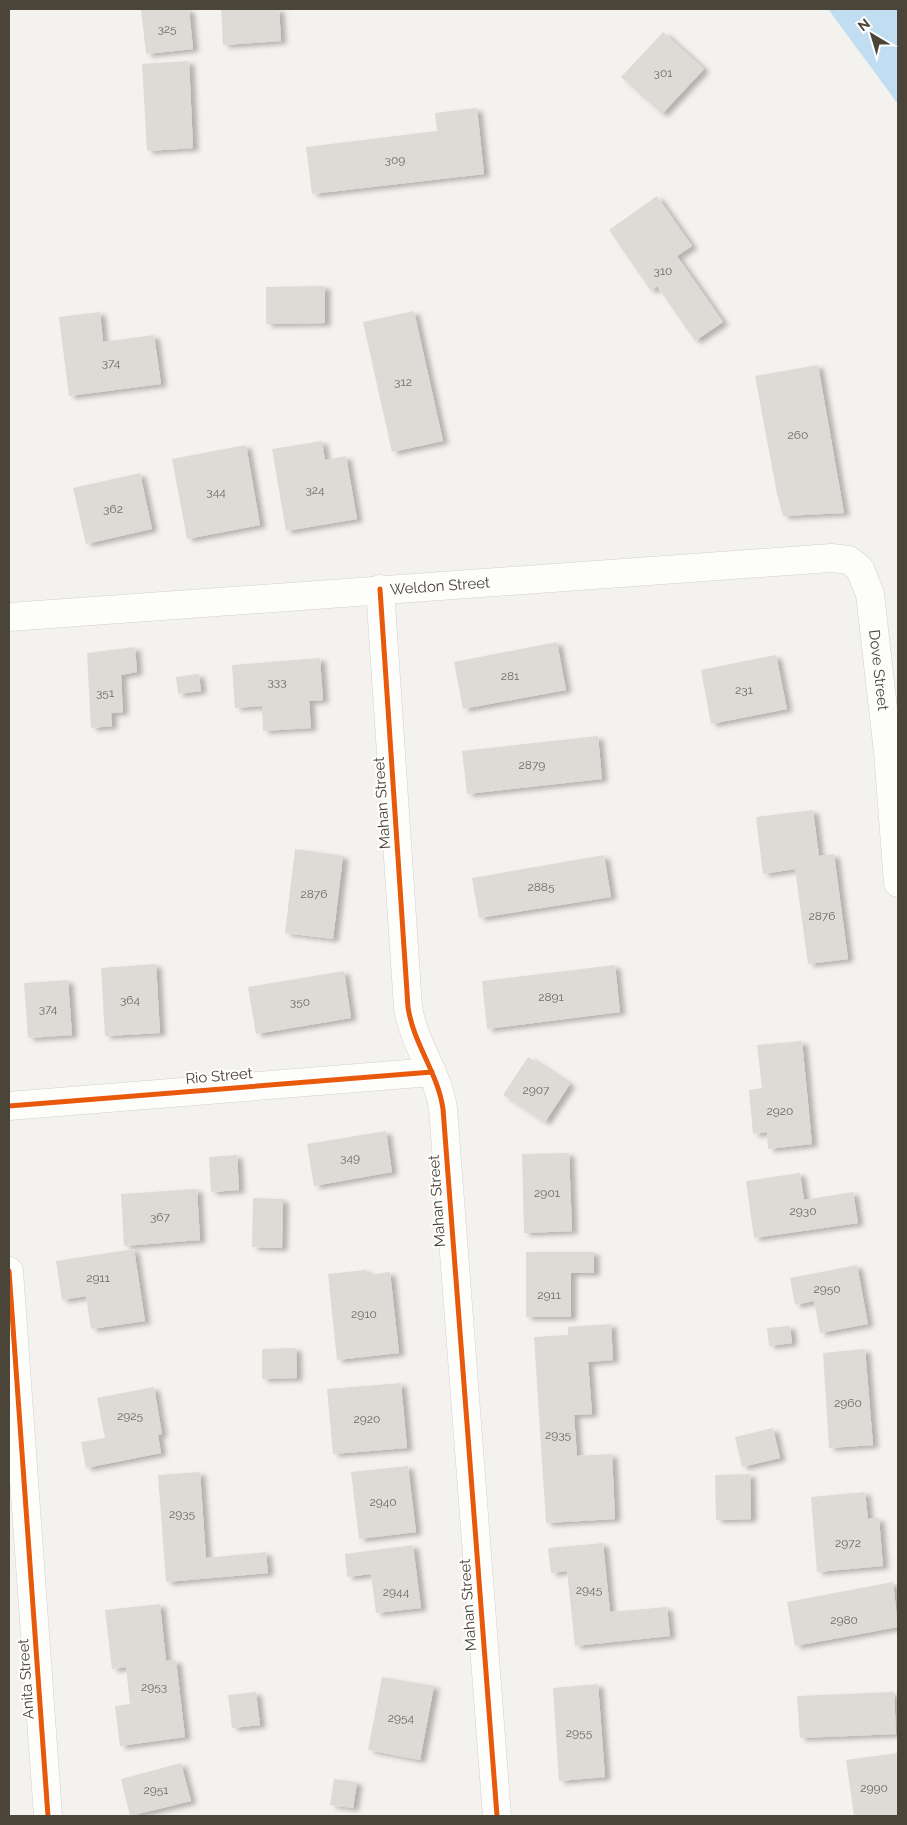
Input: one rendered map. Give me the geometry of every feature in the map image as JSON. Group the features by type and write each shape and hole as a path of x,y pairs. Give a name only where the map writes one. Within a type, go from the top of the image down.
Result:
{"street":[{"name":"Weldon Street","path":"9,617 831,558 849,560 860,569 865,577"},
{"name":"Dove Street","path":"865,577 870,594 888,752 898,883"},
{"name":"Mahan Street","path":"380,589 407,995 412,1026 439,1090 443,1109 497,1816"},
{"name":"Rio Street","path":"9,1106 432,1072"},
{"name":"Anita Street","path":"9,1271 48,1816"}],"water":[{"path":"828,9 898,9 898,104"}],"building":[{"path":"141,9 189,9 193,49 146,54"},
{"path":"221,9 279,9 281,41 223,45"},
{"path":"663,32 704,69 662,114 621,77"},
{"path":"189,61 193,148 147,151 142,64"},
{"path":"477,108 484,174 312,194 306,147 437,131 435,113"},
{"path":"657,196 692,246 677,256 723,322 695,341 657,286 651,291 609,230"},
{"path":"325,286 325,323 266,324 266,287"},
{"path":"414,311 443,441 392,452 363,322"},
{"path":"100,312 103,342 154,335 161,384 69,396 59,317"},
{"path":"818,365 844,513 783,516 777,494 755,376"},
{"path":"322,441 325,460 346,456 357,519 286,531 272,449"},
{"path":"246,445 260,525 187,539 172,459"},
{"path":"140,473 152,529 86,544 73,488"},
{"path":"557,642 566,690 463,709 454,662"},
{"path":"135,647 137,672 121,675 123,712 111,713 112,726 91,728 87,653"},
{"path":"776,655 787,709 711,724 701,670"},
{"path":"320,658 323,700 309,701 311,728 263,731 262,706 235,708 232,665"},
{"path":"199,674 201,691 178,694 176,677"},
{"path":"598,736 602,779 467,794 462,751"},
{"path":"813,810 819,856 834,854 848,959 808,964 795,869 763,874 756,817"},
{"path":"295,849 343,856 333,939 285,933"},
{"path":"604,855 611,897 479,918 472,878"},
{"path":"156,964 160,1033 105,1036 101,968"},
{"path":"615,965 620,1012 487,1029 482,981"},
{"path":"344,971 351,1018 256,1034 248,987"},
{"path":"68,980 72,1035 28,1038 24,983"},
{"path":"802,1041 812,1144 768,1149 767,1132 753,1134 749,1090 762,1088 757,1045"},
{"path":"528,1057 570,1084 545,1122 503,1095"},
{"path":"386,1131 392,1172 314,1186 307,1144"},
{"path":"569,1153 572,1231 524,1233 522,1154"},
{"path":"237,1155 239,1190 211,1192 209,1157"},
{"path":"800,1173 804,1200 853,1192 858,1223 754,1238 746,1181"},
{"path":"197,1189 200,1240 124,1246 121,1194"},
{"path":"253,1198 283,1199 282,1248 252,1247"},
{"path":"134,1249 145,1321 91,1329 86,1296 62,1300 56,1261"},
{"path":"526,1252 594,1252 594,1273 571,1273 571,1317 526,1317"},
{"path":"857,1265 868,1324 820,1333 814,1301 795,1305 790,1278"},
{"path":"366,1270 367,1275 390,1272 399,1353 337,1360 328,1274"},
{"path":"611,1324 613,1360 588,1362 592,1414 574,1415 577,1456 612,1454 615,1519 546,1523 534,1337 568,1335 568,1327"},
{"path":"790,1326 792,1343 769,1346 767,1328"},
{"path":"296,1348 297,1378 262,1379 262,1349"},
{"path":"865,1349 873,1445 829,1448 823,1353"},
{"path":"401,1383 407,1448 333,1454 327,1389"},
{"path":"154,1387 162,1434 158,1435 161,1453 86,1468 81,1442 105,1438 97,1398"},
{"path":"773,1428 780,1458 742,1467 735,1437"},
{"path":"408,1466 416,1532 359,1539 351,1472"},
{"path":"200,1472 206,1558 266,1552 268,1573 166,1582 158,1475"},
{"path":"750,1474 751,1519 716,1520 715,1475"},
{"path":"865,1492 868,1519 879,1518 883,1566 817,1572 811,1497"},
{"path":"603,1543 610,1612 667,1607 670,1636 575,1646 567,1571 551,1573 548,1548"},
{"path":"413,1545 421,1608 376,1613 371,1574 347,1577 345,1554"},
{"path":"893,1582 898,1627 795,1646 787,1602"},
{"path":"160,1604 166,1661 176,1660 185,1737 120,1746 115,1706 130,1704 126,1667 112,1669 105,1610"},
{"path":"382,1677 434,1686 420,1760 368,1750"},
{"path":"598,1684 605,1777 559,1781 553,1688"},
{"path":"256,1692 260,1725 232,1728 228,1695"},
{"path":"894,1692 896,1734 800,1738 797,1696"},
{"path":"898,1753 898,1816 854,1816 846,1760"},
{"path":"181,1763 191,1801 130,1816 121,1779"},
{"path":"334,1779 357,1782 353,1808 330,1805"}],"cycle path":[{"path":"380,589 408,1007 415,1033 436,1083 443,1109 497,1816"},
{"path":"9,1106 432,1072"},
{"path":"9,1271 48,1816"}]}
